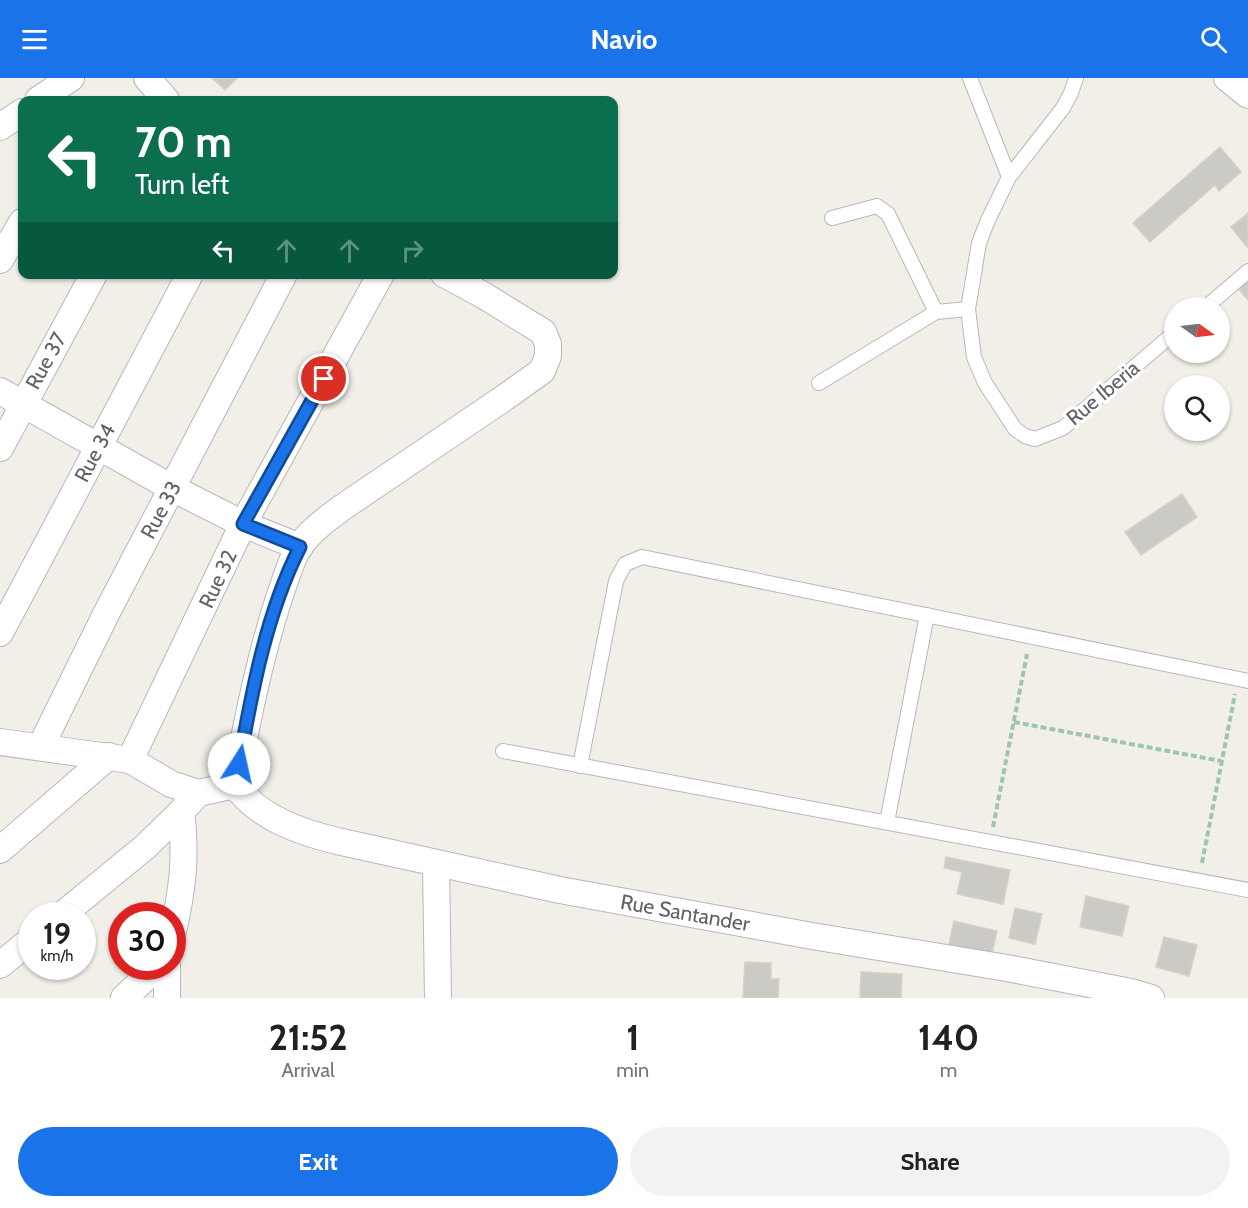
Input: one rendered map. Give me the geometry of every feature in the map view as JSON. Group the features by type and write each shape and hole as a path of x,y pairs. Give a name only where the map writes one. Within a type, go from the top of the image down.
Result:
{"street":[{"path":"44,96 71,78"},
{"path":"147,78 163,96"},
{"path":"1227,78 1248,95"},
{"path":"0,127 18,114"},
{"path":"0,260 18,229"},
{"name":"Rue 37","path":"0,448 91,279"},
{"name":"Rue 34","path":"0,633 187,279"},
{"name":"Rue 33","path":"40,746 281,279"},
{"name":"Rue 32","path":"119,758 243,524 378,279"},
{"path":"0,742 119,758 171,784 198,793 236,785 250,700 264,643 288,573 300,547 326,519 542,370 548,356 548,344 543,332 453,279"},
{"path":"0,391 172,488 243,524 300,547"},
{"path":"6,839 119,758"},
{"name":"Rue Santander","path":"236,785 243,796 255,806 308,834 560,890 812,936 1007,968 1151,998"},
{"path":"78,902 144,847 198,793"},
{"path":"178,902 184,873 184,835 181,812"},
{"path":"436,863 438,998"},
{"path":"0,965 18,950"},
{"path":"124,998 143,980"},
{"path":"166,998 167,980"}],"lane":[{"path":"970,78 1009,177"},
{"path":"819,382 936,312 968,309 979,243 988,220 1009,177 1063,108 1076,78"},
{"path":"832,218 877,207 888,214 936,312"},
{"path":"1218,297 1248,271"},
{"name":"Rue Iberia","path":"968,309 974,357 985,383 1015,429 1035,439 1063,428 1164,342"},
{"path":"580,766 616,581 625,564 642,557 652,557 1243,680"},
{"path":"887,822 927,615"},
{"path":"503,751 1248,890"}],"path":[{"path":"991,841 1031,636"},
{"path":"1198,881 1221,761 1243,680"},
{"path":"1014,722 1221,761"}],"building":[{"path":"212,78 237,78 225,90"},
{"path":"1220,147 1241,172 1219,191 1215,185 1150,242 1133,223"},
{"path":"1248,213 1248,246 1247,247 1231,227"},
{"path":"1248,280 1248,300 1238,288"},
{"path":"1182,494 1197,517 1141,555 1125,532"},
{"path":"946,857 1010,870 1003,904 957,894 962,872 944,868"},
{"path":"1086,896 1129,906 1122,936 1080,927"},
{"path":"1015,908 1042,914 1035,944 1009,938"},
{"path":"954,921 997,931 990,963 947,954"},
{"path":"1164,937 1197,945 1189,976 1156,967"},
{"path":"745,962 771,963 771,979 779,979 778,998 743,998"},
{"path":"861,972 902,974 901,998 860,998"}],"route":[{"path":"239,764 250,700 264,643 288,573 300,547 243,524 324,379"}]}
